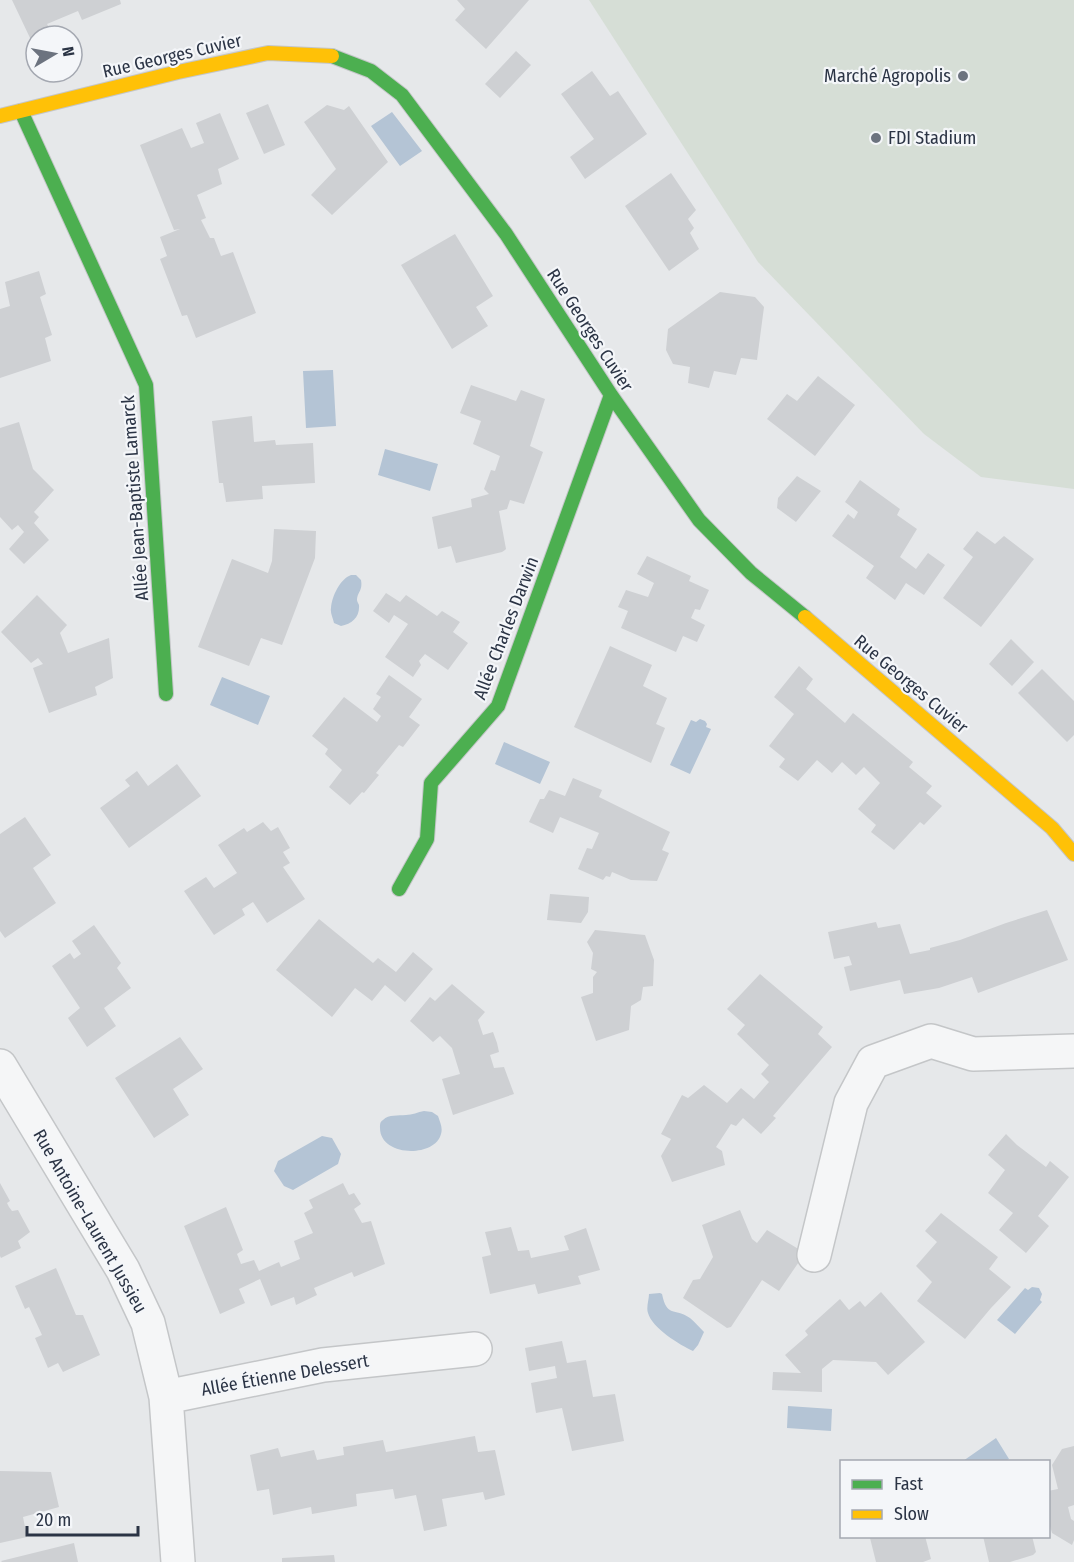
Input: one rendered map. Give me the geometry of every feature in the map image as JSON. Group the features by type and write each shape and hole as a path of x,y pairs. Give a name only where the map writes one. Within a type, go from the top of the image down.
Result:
{"street":[{"name":"Rue Georges Cuvier","path":"0,116 178,72 268,53 331,56 371,70 402,95 506,234 611,395 699,520 751,573 1052,828 1074,854"},
{"name":"Allée Jean-Baptiste Lamarck","path":"21,111 146,385 166,694"},
{"name":"Allée Charles Darwin","path":"399,889 427,839 431,783 498,706 611,395"},
{"path":"814,1255 851,1103 873,1062 931,1041 973,1054 1074,1051"},
{"name":"Rue Antoine-Laurent Jussieu","path":"0,1066 123,1270 148,1323 166,1397 178,1562"},
{"name":"Allée Étienne Delessert","path":"166,1397 323,1365 475,1349"}],"shaded area":[{"name":"FDI Stadium","path":"589,0 1074,0 1074,489 981,477 924,434 758,262"}],"water":[{"path":"392,112 422,151 400,166 371,126"},
{"path":"333,370 336,426 306,428 303,371"},
{"path":"385,449 438,464 430,491 378,475"},
{"path":"351,575 356,575 361,580 357,600 359,609 349,624 341,626 334,623 331,612 332,603 340,584"},
{"path":"222,677 270,696 258,725 210,705"},
{"path":"700,719 705,721 706,727 711,729 690,774 670,765 691,720 696,722"},
{"path":"504,742 550,762 540,784 495,764"},
{"path":"424,1111 438,1116 441,1134 437,1142 429,1147 408,1151 389,1145 382,1138 380,1124 385,1118"},
{"path":"322,1136 332,1138 341,1154 338,1164 293,1190 284,1186 274,1171 278,1161"},
{"path":"1032,1287 1039,1288 1042,1302 1015,1334 997,1320 1025,1288 1028,1290"},
{"path":"660,1293 669,1309 690,1318 704,1332 693,1351 667,1335 651,1319 647,1309 649,1294"},
{"path":"788,1406 832,1409 831,1431 787,1428"},
{"path":"996,1438 1009,1459 1007,1460 964,1460"}],"building":[{"path":"12,0 120,0 121,4 82,20 78,11 47,24 24,25"},
{"path":"457,0 529,0 486,49 455,20 465,9"},
{"path":"516,51 531,65 500,98 485,84"},
{"path":"592,71 610,96 618,91 647,134 585,179 570,157 594,139 561,94"},
{"path":"268,104 285,145 264,154 246,113"},
{"path":"327,105 344,110 349,106 388,162 332,215 311,195 336,169 304,122"},
{"path":"220,113 239,159 218,169 222,184 197,195 206,218 201,220 210,238 214,238 221,256 233,252 256,313 196,338 187,315 182,316 160,259 167,256 160,237 180,229 174,230 140,145 182,128 191,148 204,143 196,123"},
{"path":"671,173 696,210 688,219 694,228 690,233 699,249 669,271 625,206"},
{"path":"455,234 493,296 476,307 488,326 452,349 401,265"},
{"path":"39,271 46,294 40,297 52,335 45,338 51,361 0,378 0,309 10,306 5,282"},
{"path":"720,292 755,297 764,307 757,360 741,358 736,375 714,371 709,388 688,383 690,367 673,364 666,350 668,329"},
{"path":"818,376 855,405 815,456 767,419 787,394 797,401"},
{"path":"471,385 516,401 521,390 545,399 530,446 543,452 524,504 510,500 507,509 499,511 506,549 502,552 456,563 451,546 438,549 432,517 472,507 471,499 489,494 484,489 491,470 495,471 500,456 473,444 481,421 460,413"},
{"path":"252,416 254,442 275,440 276,445 313,443 315,483 262,486 263,499 226,502 223,483 219,483 212,421"},
{"path":"19,422 33,469 54,490 34,512 39,517 34,523 49,540 24,564 9,549 24,532 18,525 12,530 0,517 0,428"},
{"path":"797,476 821,491 796,522 777,508 778,498"},
{"path":"860,480 900,509 897,515 917,529 900,557 916,569 928,553 945,565 924,595 906,583 895,600 866,578 874,566 832,536 848,514 854,519 858,512 845,502"},
{"path":"274,529 316,531 315,558 282,645 261,638 249,666 198,647 232,559 268,573 272,561"},
{"path":"977,531 995,544 1004,536 1034,559 981,627 943,598 973,557 963,549"},
{"path":"647,556 691,576 689,581 709,590 700,610 695,609 691,618 705,625 697,642 683,636 676,652 621,628 628,611 618,607 626,590 648,597 654,583 637,574"},
{"path":"386,593 400,602 406,595 437,616 442,611 460,622 453,632 468,643 448,670 425,654 419,661 421,665 413,677 385,657 408,624 394,615 389,623 373,611"},
{"path":"37,595 67,625 60,633 68,653 109,638 113,678 95,687 97,695 49,713 33,668 43,664 38,658 31,663 1,632"},
{"path":"1011,639 1034,662 1012,686 989,664"},
{"path":"610,646 652,665 643,686 667,698 656,724 665,728 651,763 574,727"},
{"path":"799,666 813,679 806,689 845,723 853,713 913,762 909,767 932,786 926,793 942,806 924,825 920,822 894,850 871,832 876,825 858,809 880,783 864,767 856,775 842,762 832,773 817,760 798,781 779,767 785,759 769,746 794,714 774,697"},
{"path":"1042,669 1074,701 1074,735 1067,742 1018,693"},
{"path":"389,675 422,699 409,717 420,725 403,747 399,745 376,773 379,775 364,793 362,792 350,805 329,787 342,770 325,754 328,749 312,736 344,697 377,722 381,716 373,709 381,697 376,694"},
{"path":"177,764 201,796 129,848 100,808 130,786 125,780 137,771 148,786"},
{"path":"573,778 602,790 599,797 670,832 662,850 669,853 657,881 631,880 612,872 610,877 606,876 603,880 578,869 587,848 592,849 599,833 560,817 553,833 529,822 540,799 544,799 549,790 565,796"},
{"path":"25,817 51,855 33,868 56,903 5,938 0,931 0,834"},
{"path":"263,822 271,831 278,827 290,848 283,852 290,863 283,867 305,899 267,923 253,902 242,909 245,915 214,935 184,891 206,877 214,888 237,873 218,845 244,828 247,832"},
{"path":"550,894 589,897 588,912 581,923 547,920"},
{"path":"1047,910 1068,960 978,993 972,977 939,988 904,994 900,980 850,991 844,967 852,965 849,956 834,959 828,932 876,922 878,928 900,924 910,954 930,950 930,948"},
{"path":"319,919 373,963 378,958 396,972 413,952 433,969 405,1002 385,985 372,1001 355,988 332,1017 276,970"},
{"path":"94,925 121,963 117,968 131,988 104,1008 116,1026 87,1047 68,1018 80,1008 52,966 70,953 74,959 81,954 72,941"},
{"path":"595,930 645,935 654,960 653,986 643,987 641,1000 631,1006 629,1030 596,1041 581,997 593,993 593,977 597,972 591,969 593,953 587,942"},
{"path":"760,974 823,1027 818,1034 832,1047 773,1116 776,1118 761,1134 743,1118 736,1126 731,1124 716,1147 722,1151 725,1165 672,1182 661,1156 671,1139 661,1134 682,1095 688,1098 704,1085 727,1103 741,1088 754,1099 769,1082 761,1074 769,1065 737,1034 745,1025 727,1009"},
{"path":"452,984 485,1012 478,1020 483,1035 493,1032 497,1043 499,1052 490,1055 494,1068 504,1067 514,1094 453,1115 442,1079 460,1074 452,1048 440,1036 433,1042 410,1021 430,997 435,1001"},
{"path":"180,1037 203,1069 173,1089 189,1115 154,1138 115,1078"},
{"path":"1006,1134 1046,1167 1050,1161 1069,1177 1038,1216 1049,1226 1026,1253 999,1230 1013,1213 988,1193 1005,1170 988,1155"},
{"path":"0,1183 10,1201 7,1203 9,1207 12,1211 18,1210 30,1232 18,1241 21,1248 1,1258 0,1256"},
{"path":"343,1183 349,1195 354,1193 361,1204 354,1209 362,1223 371,1221 385,1264 354,1277 352,1272 314,1288 317,1295 296,1305 294,1297 271,1306 260,1279 239,1289 245,1303 220,1314 184,1226 226,1207 243,1250 237,1254 241,1264 254,1260 259,1271 279,1262 281,1267 300,1259 294,1241 313,1233 304,1213 313,1208 309,1200"},
{"path":"740,1210 752,1239 757,1243 767,1230 805,1253 779,1291 762,1280 731,1327 727,1328 683,1298 693,1280 700,1279 713,1257 702,1225"},
{"path":"941,1213 998,1257 989,1269 1011,1287 965,1339 917,1301 932,1282 916,1266 937,1242 925,1231"},
{"path":"511,1227 518,1251 529,1250 531,1258 569,1250 564,1236 586,1228 600,1270 578,1276 581,1284 538,1294 535,1284 490,1294 482,1257 491,1255 485,1232"},
{"path":"56,1268 76,1315 83,1315 100,1355 63,1372 58,1363 48,1368 35,1338 42,1335 29,1307 25,1309 15,1286"},
{"path":"881,1292 925,1342 888,1375 876,1362 833,1360 822,1369 822,1392 772,1390 773,1372 801,1373 785,1355 808,1335 805,1331 840,1299 849,1310 860,1301 865,1307"},
{"path":"562,1341 567,1363 586,1360 593,1397 615,1394 624,1441 572,1451 562,1408 536,1413 531,1383 557,1378 555,1366 529,1371 525,1348"},
{"path":"475,1436 478,1452 495,1450 505,1495 485,1500 483,1492 442,1499 447,1526 424,1531 416,1495 395,1499 393,1489 356,1494 357,1506 312,1514 311,1507 273,1515 269,1489 257,1491 250,1455 278,1448 281,1457 314,1450 317,1460 344,1455 343,1447 383,1440 386,1452"},
{"path":"1074,1446 1074,1505 1068,1507 1071,1519 1074,1521 1072,1545 1052,1533 1050,1526 1050,1491 1058,1489 1052,1465 1062,1449"},
{"path":"0,1471 51,1472 59,1507 23,1517 27,1537 0,1543"},
{"path":"870,1538 926,1538 931,1559 923,1562 876,1562"},
{"path":"983,1538 1032,1538 1036,1552 1033,1555 1010,1562 989,1562"},
{"path":"74,1543 78,1562 1,1561"},
{"path":"334,1555 335,1562 282,1562 282,1558"}],"traffic: fast":[{"path":"332,56 371,71 402,95 506,234 611,395 699,520 751,573 805,617"},
{"path":"21,111 146,385 166,694"},
{"path":"399,889 427,839 431,783 498,706 611,395"}],"traffic: slow":[{"path":"0,116 178,72 268,53 332,56"},
{"path":"805,617 1052,828 1074,854"}],"place":[{"name":"Marché Agropolis","path":"963,76"},
{"name":"FDI Stadium","path":"876,138"}]}
